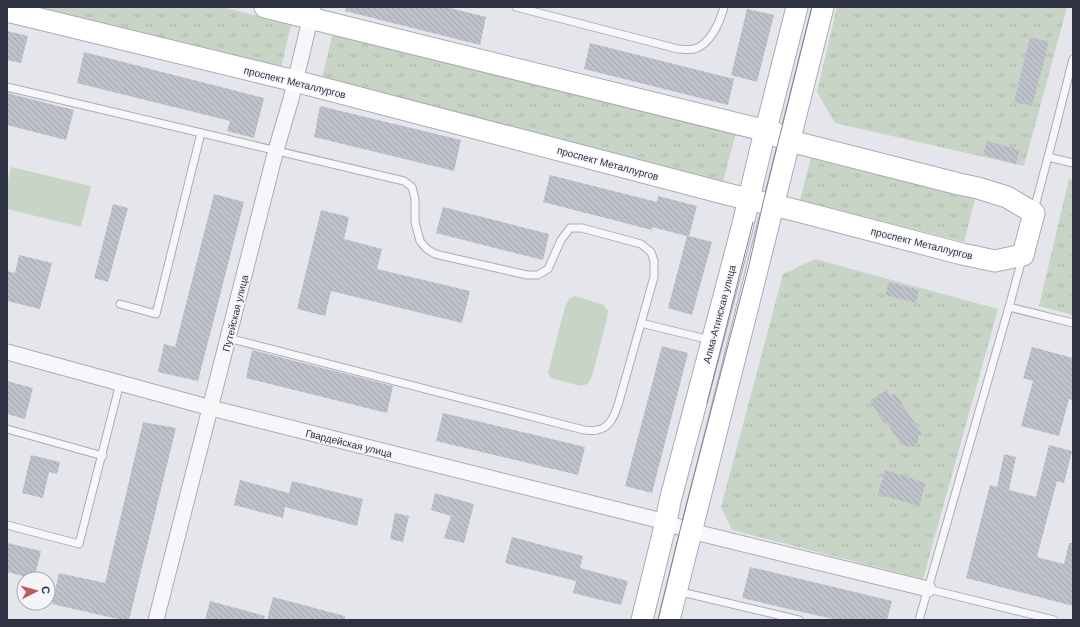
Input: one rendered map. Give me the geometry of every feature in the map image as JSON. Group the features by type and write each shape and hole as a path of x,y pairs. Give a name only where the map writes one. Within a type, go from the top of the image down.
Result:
{"street":[{"path":"265,7 312,13 775,133 790,141 978,188 1007,197 1034,212 1023,255"},
{"name":"Алма-Атинская улица","path":"642,620 670,501 749,199 796,7"},
{"path":"669,620 823,7"},
{"name":"проспект Металлургов","path":"7,11 295,81 962,254 995,261 1023,255"},
{"name":"Путейская улица","path":"156,620 312,13"},
{"name":"Гвардейская улица","path":"7,352 211,408 666,522 692,531 928,589"}],"lane":[{"path":"516,7 678,49 694,49 705,43 712,35 724,7"},
{"path":"1034,212 1073,59"},
{"path":"7,87 404,181 412,187 415,199 415,222 420,241 427,249 435,254 527,275 538,275 548,269 561,240 570,228 582,228 641,244 651,252 654,261 654,277 618,405 612,420 605,427 597,430 584,430 228,338"},
{"path":"120,304 156,314 202,133"},
{"path":"1048,157 1073,163"},
{"path":"919,620 1023,255"},
{"path":"1009,307 1073,323"},
{"path":"641,323 712,340"},
{"path":"7,525 80,544 120,383"},
{"path":"7,429 103,456"},
{"path":"928,589 1054,620"},
{"path":"677,591 799,620"}],"green space":[{"path":"19,7 222,7 291,24 280,73"},
{"path":"837,7 1067,7 1024,166 835,123 817,92"},
{"path":"333,32 736,132 722,186 320,87"},
{"path":"811,158 975,199 964,242 800,200"},
{"path":"11,167 91,186 81,227 7,209 7,184"},
{"path":"1069,179 1073,180 1073,315 1039,306"},
{"path":"815,259 998,309 923,579 732,530 721,507 783,274"},
{"path":"575,296 604,305 608,311 592,376 588,384 580,386 551,378 548,372 565,307 569,299"}],"building":[{"path":"346,7 446,7 486,17 480,45 345,11"},
{"path":"747,9 774,15 757,82 731,75"},
{"path":"7,31 28,36 21,63 7,60"},
{"path":"1030,37 1049,42 1032,106 1014,102"},
{"path":"590,43 734,79 728,105 584,69"},
{"path":"84,52 264,98 254,138 227,131 230,121 77,83"},
{"path":"7,93 74,110 66,140 7,125"},
{"path":"320,106 461,140 454,171 314,137"},
{"path":"987,141 1020,150 1016,164 983,155"},
{"path":"550,175 657,202 658,196 697,206 689,236 712,242 692,315 668,308 687,236 652,227 652,230 543,202"},
{"path":"214,194 244,202 198,381 158,372 164,344 175,347"},
{"path":"113,204 128,208 108,282 94,278"},
{"path":"443,207 549,234 543,260 436,233"},
{"path":"321,210 349,217 344,239 382,249 377,269 470,291 462,323 331,291 325,316 297,309"},
{"path":"19,255 52,263 40,309 7,301 7,271 15,273"},
{"path":"889,282 919,290 916,303 885,295"},
{"path":"662,346 688,353 652,493 625,486"},
{"path":"1032,347 1073,358 1073,400 1069,399 1059,436 1021,426 1033,381 1023,378"},
{"path":"252,350 393,386 387,413 246,378"},
{"path":"7,381 33,388 25,419 7,414"},
{"path":"887,390 890,396 895,393 922,434 918,436 916,445 910,447 901,445 888,424 887,425 885,422 884,423 870,401"},
{"path":"443,413 585,447 578,475 436,441"},
{"path":"143,422 176,428 129,620 122,620 56,605 56,586 59,573 105,583"},
{"path":"1049,445 1072,451 1064,483 1057,481 1037,557 1064,564 1069,543 1073,543 1073,606 966,578 990,485 997,487 1004,454 1016,457 1009,490 1036,497"},
{"path":"31,455 60,462 57,474 49,472 43,498 22,493"},
{"path":"885,470 926,483 919,506 878,494"},
{"path":"240,480 289,493 292,481 363,499 357,526 285,507 283,518 234,505"},
{"path":"435,493 474,504 464,543 444,538 451,516 431,510"},
{"path":"395,513 409,516 403,542 390,539"},
{"path":"512,537 583,556 580,568 628,581 621,605 573,593 576,581 505,563"},
{"path":"7,543 41,551 36,571 16,571 16,574 7,572"},
{"path":"750,567 892,601 887,620 837,620 742,598"},
{"path":"273,597 345,616 345,620 267,620"},
{"path":"210,601 265,616 264,620 205,620"}],"tram line":[{"path":"658,620 749,265 812,7"},
{"path":"707,403 753,222"}]}
